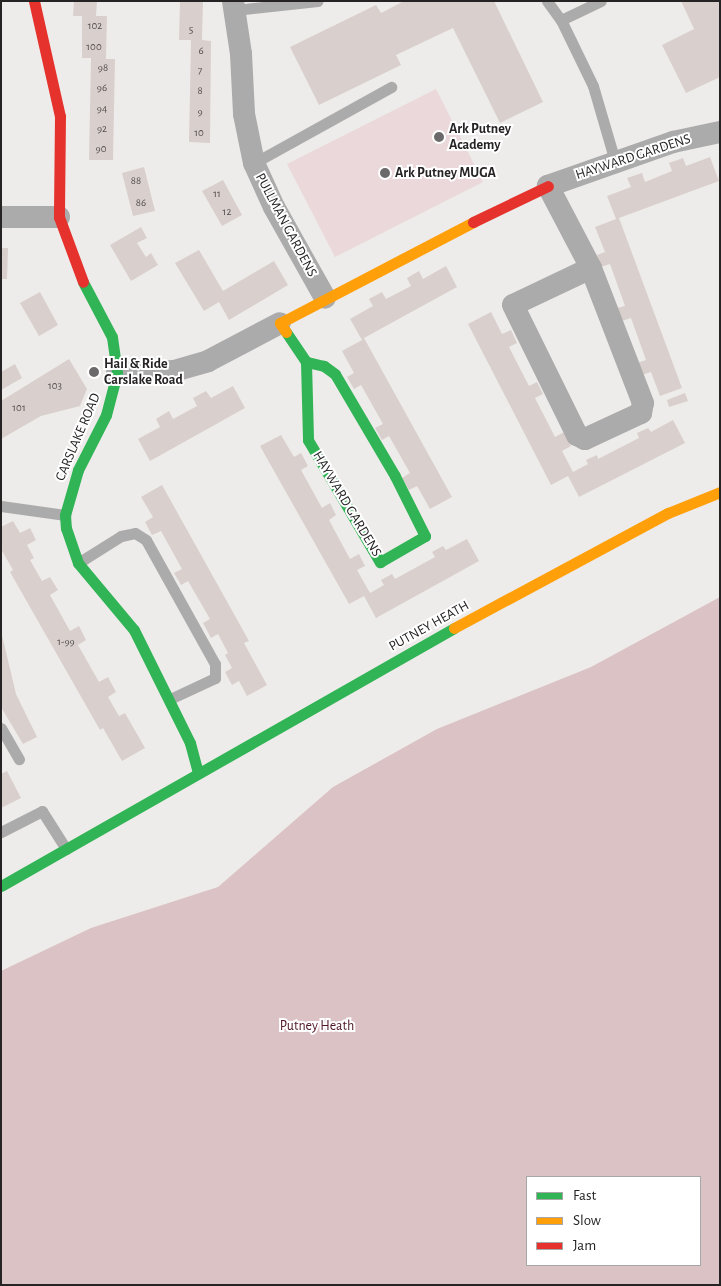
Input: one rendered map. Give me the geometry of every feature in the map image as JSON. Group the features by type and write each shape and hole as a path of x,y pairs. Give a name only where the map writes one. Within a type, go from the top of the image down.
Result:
{"street":[{"name":"CARSLAKE ROAD","path":"34,1 60,116 59,217 80,277 112,337 117,373 108,408 78,470 65,515 66,528 78,563 134,630 170,699 190,743 198,773"},
{"name":"PULLMAN GARDENS","path":"234,5 244,114 254,163 274,207 326,298"},
{"name":"HAYWARD GARDENS","path":"117,373 174,372 208,361 326,298 548,186 673,142 720,132"},
{"path":"548,186 591,268 643,404 641,413 585,439 577,435 513,305 591,268"},
{"path":"1,217 59,217"},
{"path":"280,323 306,362"},
{"name":"HAYWARD GARDENS","path":"306,362 324,366 334,374 395,476 425,536 380,562 308,440 306,362"},
{"name":"PUTNEY HEATH","path":"1,886 525,588 668,513 720,492"}],"lane":[{"path":"234,5 318,1"},
{"path":"547,1 561,20 593,86 615,161"},
{"path":"561,20 601,1"},
{"path":"254,163 391,87"},
{"path":"1,506 65,515"},
{"path":"78,563 121,536 135,533 146,540 216,664 214,678 170,699"},
{"path":"1,728 19,759"},
{"path":"1,832 42,811 66,849"}],"shaded area":[{"name":"Ark Putney MUGA","path":"436,89 483,182 335,257 287,164"}],"green space":[{"name":"Putney Heath","path":"720,597 720,1285 1,1285 1,971 91,928 218,887 333,787 437,729 591,667"}],"building":[{"path":"74,1 97,1 96,16 107,16 106,59 115,59 113,160 89,160 91,58 82,58 82,16 73,16"},
{"path":"180,1 203,1 202,40 211,41 210,143 189,142 191,40 179,40"},
{"path":"404,1 494,1 543,102 500,123 453,28 396,55 401,65 319,105 290,47 376,5 381,13"},
{"path":"681,1 720,1 720,77 686,93 662,45 694,29"},
{"path":"710,157 719,181 619,218 682,388 660,396 651,372 642,375 637,363 646,360 631,318 622,321 617,308 625,306 610,264 601,267 597,255 605,252 595,227 616,219 607,196 631,187 627,178 642,173 645,182 672,171 669,163 683,158 686,166"},
{"path":"144,167 155,211 133,216 122,173"},
{"path":"223,180 242,215 222,226 202,191"},
{"path":"141,227 147,238 137,243 146,257 151,253 158,265 131,281 110,245"},
{"path":"1,248 8,248 7,279 1,279"},
{"path":"199,250 223,291 274,261 288,285 229,320 219,302 204,311 175,263"},
{"path":"446,266 457,287 364,338 452,497 430,509 417,486 409,490 402,478 410,473 389,436 382,440 375,428 383,424 361,385 354,389 347,377 354,373 342,351 362,340 350,319 373,306 369,299 382,292 386,299 411,286 407,278 419,271 423,279"},
{"path":"40,292 58,325 39,336 20,303"},
{"path":"491,312 502,334 511,330 517,343 509,347 529,386 537,382 543,394 535,398 555,437 564,432 571,446 562,451 573,472 588,464 586,460 597,455 598,459 639,438 637,433 648,428 651,432 673,420 685,443 579,497 568,476 551,485 468,324"},
{"path":"69,359 87,389 80,406 41,416 1,439 1,401"},
{"path":"15,364 22,378 1,390 1,372"},
{"path":"233,386 245,408 150,461 138,439 160,427 156,419 169,411 173,419 197,406 193,398 206,391 211,398"},
{"path":"685,393 688,401 669,407 667,400"},
{"path":"281,435 294,457 301,453 308,466 301,470 322,508 330,503 336,515 329,520 350,559 359,554 365,566 357,570 370,593 384,585 381,580 392,574 395,579 435,557 432,552 443,546 446,550 467,539 479,561 376,618 364,596 349,604 260,446"},
{"path":"162,485 249,641 244,643 267,685 247,696 239,681 232,685 225,672 232,668 225,655 228,653 218,634 211,638 203,623 210,619 188,581 181,585 174,573 182,569 161,531 152,535 145,522 153,517 141,497"},
{"path":"13,521 20,533 30,528 36,540 27,545 34,558 30,560 42,581 50,577 58,590 50,595 70,631 79,626 86,640 78,645 99,682 108,677 116,692 108,697 119,716 125,713 145,748 122,761 103,728 100,730 10,572 13,570 1,549 1,527"},
{"path":"2,635 16,694 37,737 23,744 1,707"},
{"path":"7,771 21,798 1,808 1,774"}],"traffic: fast":[{"path":"83,282 112,337 117,373 106,415 78,470 65,515 66,528 78,563 134,630 190,743 198,773"},
{"path":"286,332 306,362 308,440 380,562 425,536 395,476 335,374 324,366 306,362"},
{"path":"1,886 454,628"}],"traffic: slow":[{"path":"286,332 280,323 473,222"},
{"path":"454,628 668,513 720,492"}],"traffic: jam":[{"path":"34,1 60,116 59,217 83,282"},
{"path":"473,222 548,186"}],"place":[{"name":"Ark Putney Academy","path":"439,137"},
{"name":"Ark Putney MUGA","path":"385,173"},
{"name":"Hail & Ride Carslake Road","path":"94,372"}]}
